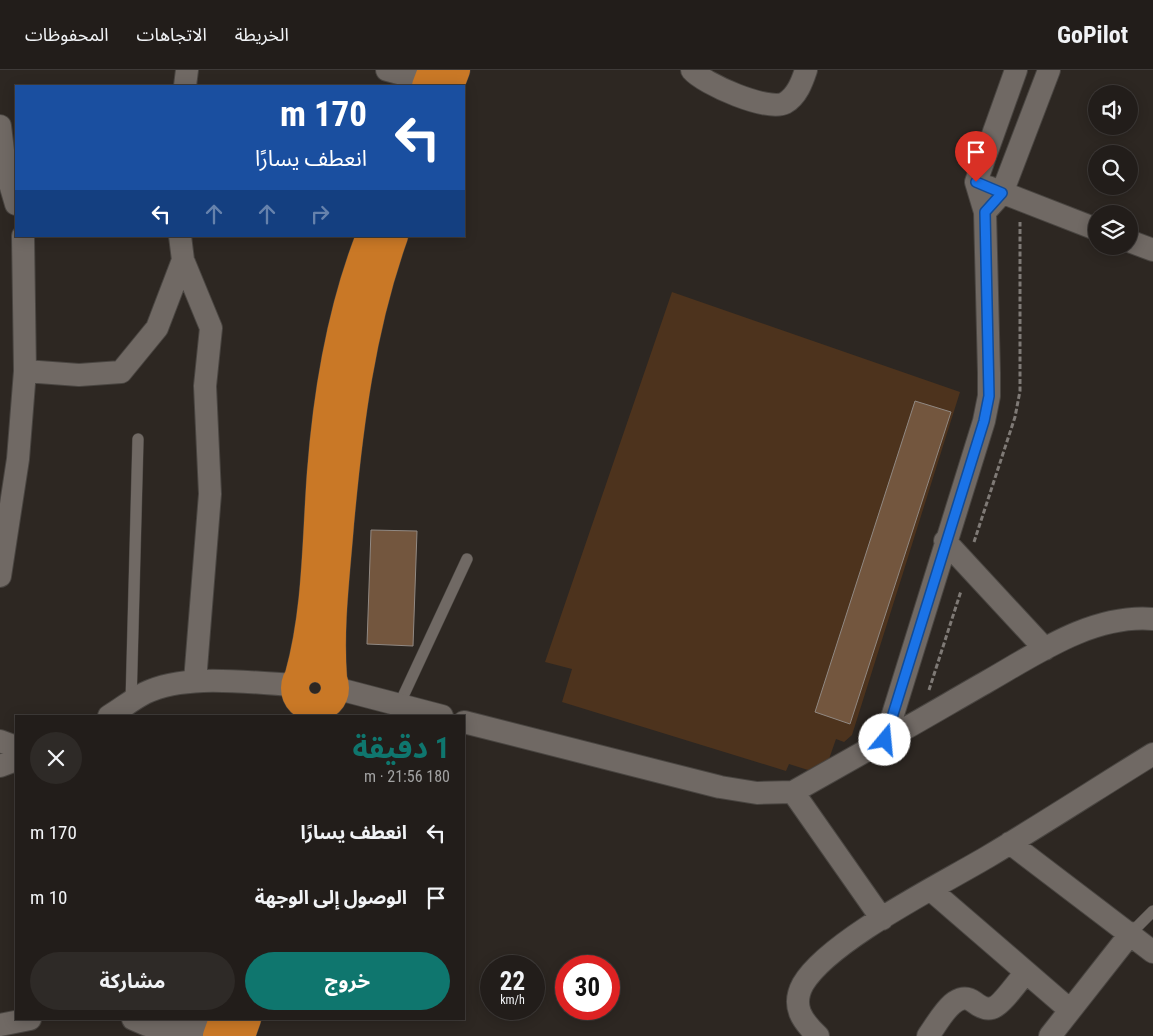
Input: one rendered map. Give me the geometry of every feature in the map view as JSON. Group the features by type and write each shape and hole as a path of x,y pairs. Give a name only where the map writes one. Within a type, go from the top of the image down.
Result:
{"highway":[{"path":"434,81 456,70"},
{"path":"299,695 311,613 321,471 333,379 351,298 370,237"},
{"path":"332,696 332,613 349,427 365,338 394,237"},
{"path":"299,695 313,668 321,668 332,696"},
{"path":"299,695 317,707 332,696"},
{"path":"225,1031 245,1020"}],"street":[{"path":"185,85 187,70"},
{"path":"387,70 434,81"},
{"path":"692,70 698,77 719,87 769,105 784,104 792,98 806,70"},
{"path":"885,740 945,541 984,421 989,396 985,212 976,182 1016,70"},
{"path":"985,212 1012,197 1049,70"},
{"path":"0,126 6,167 15,200"},
{"path":"976,182 1088,226"},
{"path":"0,576 18,459 25,371 23,237"},
{"path":"180,237 183,260 211,328 205,386 210,494 195,681"},
{"path":"1138,244 1153,250"},
{"path":"25,371 79,375 121,372 157,328 183,260"},
{"path":"945,541 1045,649"},
{"path":"465,722 720,788 757,793 793,792 1045,649 1095,626 1121,621 1153,619"},
{"path":"111,715 145,693 195,681 299,695"},
{"path":"332,696 399,705 438,715"},
{"path":"0,741 15,747"},
{"path":"818,1036 800,1018 797,1005 803,985 821,962 882,919 1010,843 1153,754"},
{"path":"0,766 15,760"},
{"path":"793,792 882,919"},
{"path":"1010,843 1131,933 1153,952"},
{"path":"931,890 1070,1010"},
{"path":"1050,1036 1131,933"},
{"path":"928,1036 953,1003 960,998 968,998 982,1008 991,1009 997,1005 1026,972"},
{"path":"0,1025 25,1020"},
{"path":"143,1026 225,1031"}],"lane":[{"path":"131,703 138,439"},
{"path":"399,705 467,559"},
{"path":"1131,933 1153,911"}],"path":[{"path":"927,695 969,565 975,538 1015,417 1020,391 1019,234 1012,197"},
{"path":"975,538 981,545"}],"shaded area":[{"path":"672,292 960,392 852,735 844,742 836,739 829,759 808,770 789,764 786,771 562,702 572,669 545,662"}],"building":[{"path":"915,401 951,412 850,724 815,712"},
{"path":"371,530 417,531 413,646 367,644"}],"route":[{"path":"885,740 945,541 984,421 989,396 985,212 1002,193 976,182"}]}
